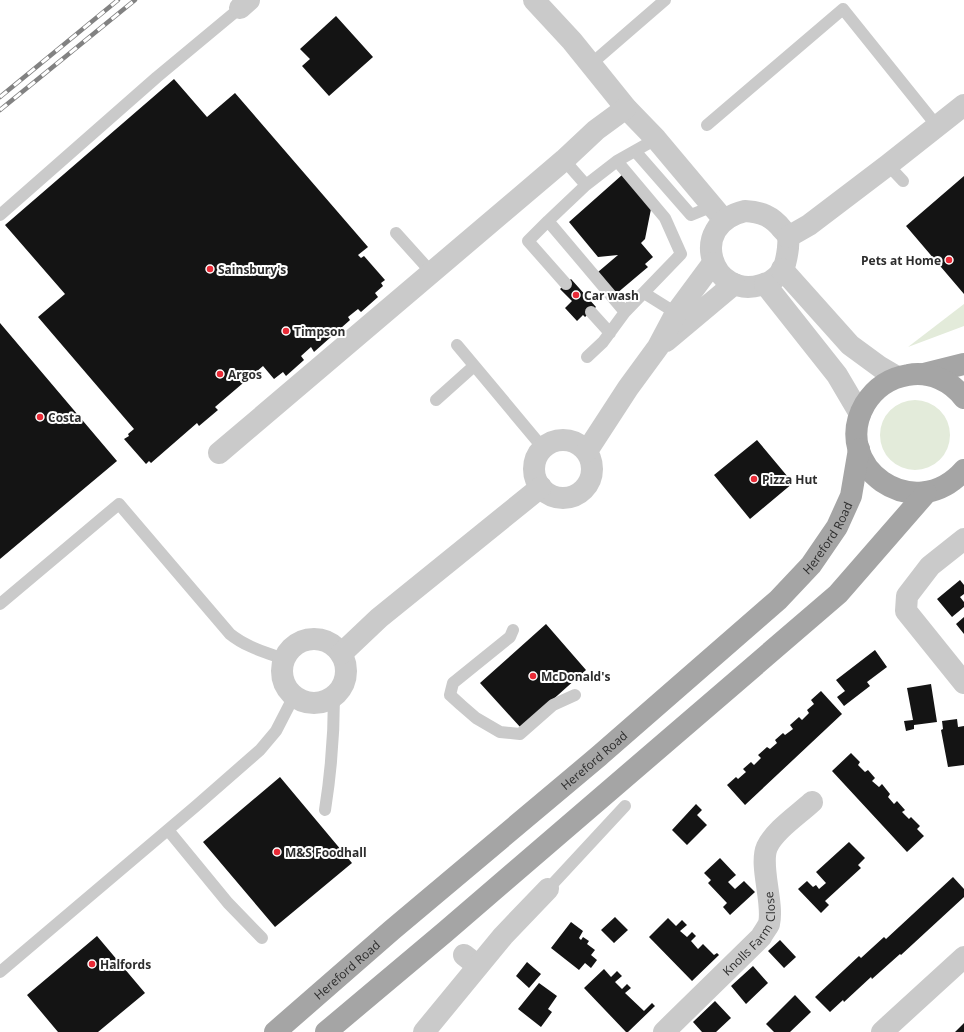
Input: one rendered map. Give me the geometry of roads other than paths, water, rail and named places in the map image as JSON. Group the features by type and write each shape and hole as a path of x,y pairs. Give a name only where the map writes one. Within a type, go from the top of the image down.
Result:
{"main road":[{"path":"964,364 924,374 897,377 884,383 870,396 860,414 857,430 859,450 864,463 872,474 889,486 907,493 926,493 939,489 957,479 964,470"},
{"path":"924,374 942,379 958,390 964,398"},
{"name":"Hereford Road","path":"275,1032 392,930 599,756 778,600 811,566 837,527 851,496 859,450"},
{"path":"326,1032 451,927 838,594 926,493"}],"street":[{"path":"534,0 591,64 626,108 656,139 718,213 734,214 745,211 757,211 768,215 778,223 788,237 787,257 782,269 775,278 765,284 755,287 744,287 725,279 718,272 713,263 711,252 718,213"},
{"path":"788,237 809,225 888,165 964,104"},
{"path":"219,453 564,160 596,130 626,108"},
{"path":"587,451 628,388 658,347 676,313 713,263"},
{"path":"782,269 850,345 880,368 897,377"},
{"path":"658,347 734,284"},
{"path":"765,284 837,375 860,414"},
{"path":"570,440 579,444 587,451 591,459 592,473 587,486 580,493 560,498 550,494 541,487 536,478 534,467 537,457 543,448 551,442 570,440"},
{"path":"341,654 379,618 541,487"},
{"path":"964,540 930,566 907,596 906,611 964,683"},
{"path":"316,639 326,641 334,646 341,654 345,662 346,672 344,680 340,689 334,696 325,701 304,701 294,696 287,688 283,679 282,669 284,659 289,650 297,643 316,639"},
{"name":"Knolls Farm Close","path":"664,1032 761,937 768,924 770,907 765,861 767,849 775,836 812,802"},
{"path":"424,1032 471,961 503,936 548,889"},
{"path":"882,1032 964,957"}],"lane":[{"path":"591,64 665,0"},
{"path":"0,215 157,77 245,4"},
{"path":"707,125 813,33 844,9 937,126"},
{"path":"566,284 528,241 586,186 617,161 656,139"},
{"path":"635,151 691,215 718,213"},
{"path":"564,160 586,186"},
{"path":"587,357 603,342 625,312 681,254 665,218 617,161"},
{"path":"888,165 903,181"},
{"path":"548,221 625,312"},
{"path":"396,233 432,273"},
{"path":"644,293 676,313"},
{"path":"591,312 610,333"},
{"path":"457,345 543,448"},
{"path":"436,400 474,366"},
{"path":"0,604 119,504 230,634 239,642 284,659"},
{"path":"514,630 510,637 453,683 450,695 476,718 500,732 520,734 553,705 574,695"},
{"path":"0,972 260,750 276,731 294,696"},
{"path":"325,810 330,776 334,722 334,696"},
{"path":"548,889 625,806"},
{"path":"168,830 228,903 262,938"}],"railway":[{"path":"0,97 118,0"},
{"path":"0,110 135,0"}],"place":[{"name":"Pets at Home","path":"949,260"},
{"name":"Sainsbury's","path":"210,269"},
{"name":"Car wash","path":"576,295"},
{"name":"Timpson","path":"286,331"},
{"name":"Argos","path":"220,374"},
{"name":"Costa","path":"40,417"},
{"name":"Pizza Hut","path":"754,479"},
{"name":"McDonald's","path":"533,676"},
{"name":"M&S Foodhall","path":"277,852"},
{"name":"Halfords","path":"92,964"}]}
